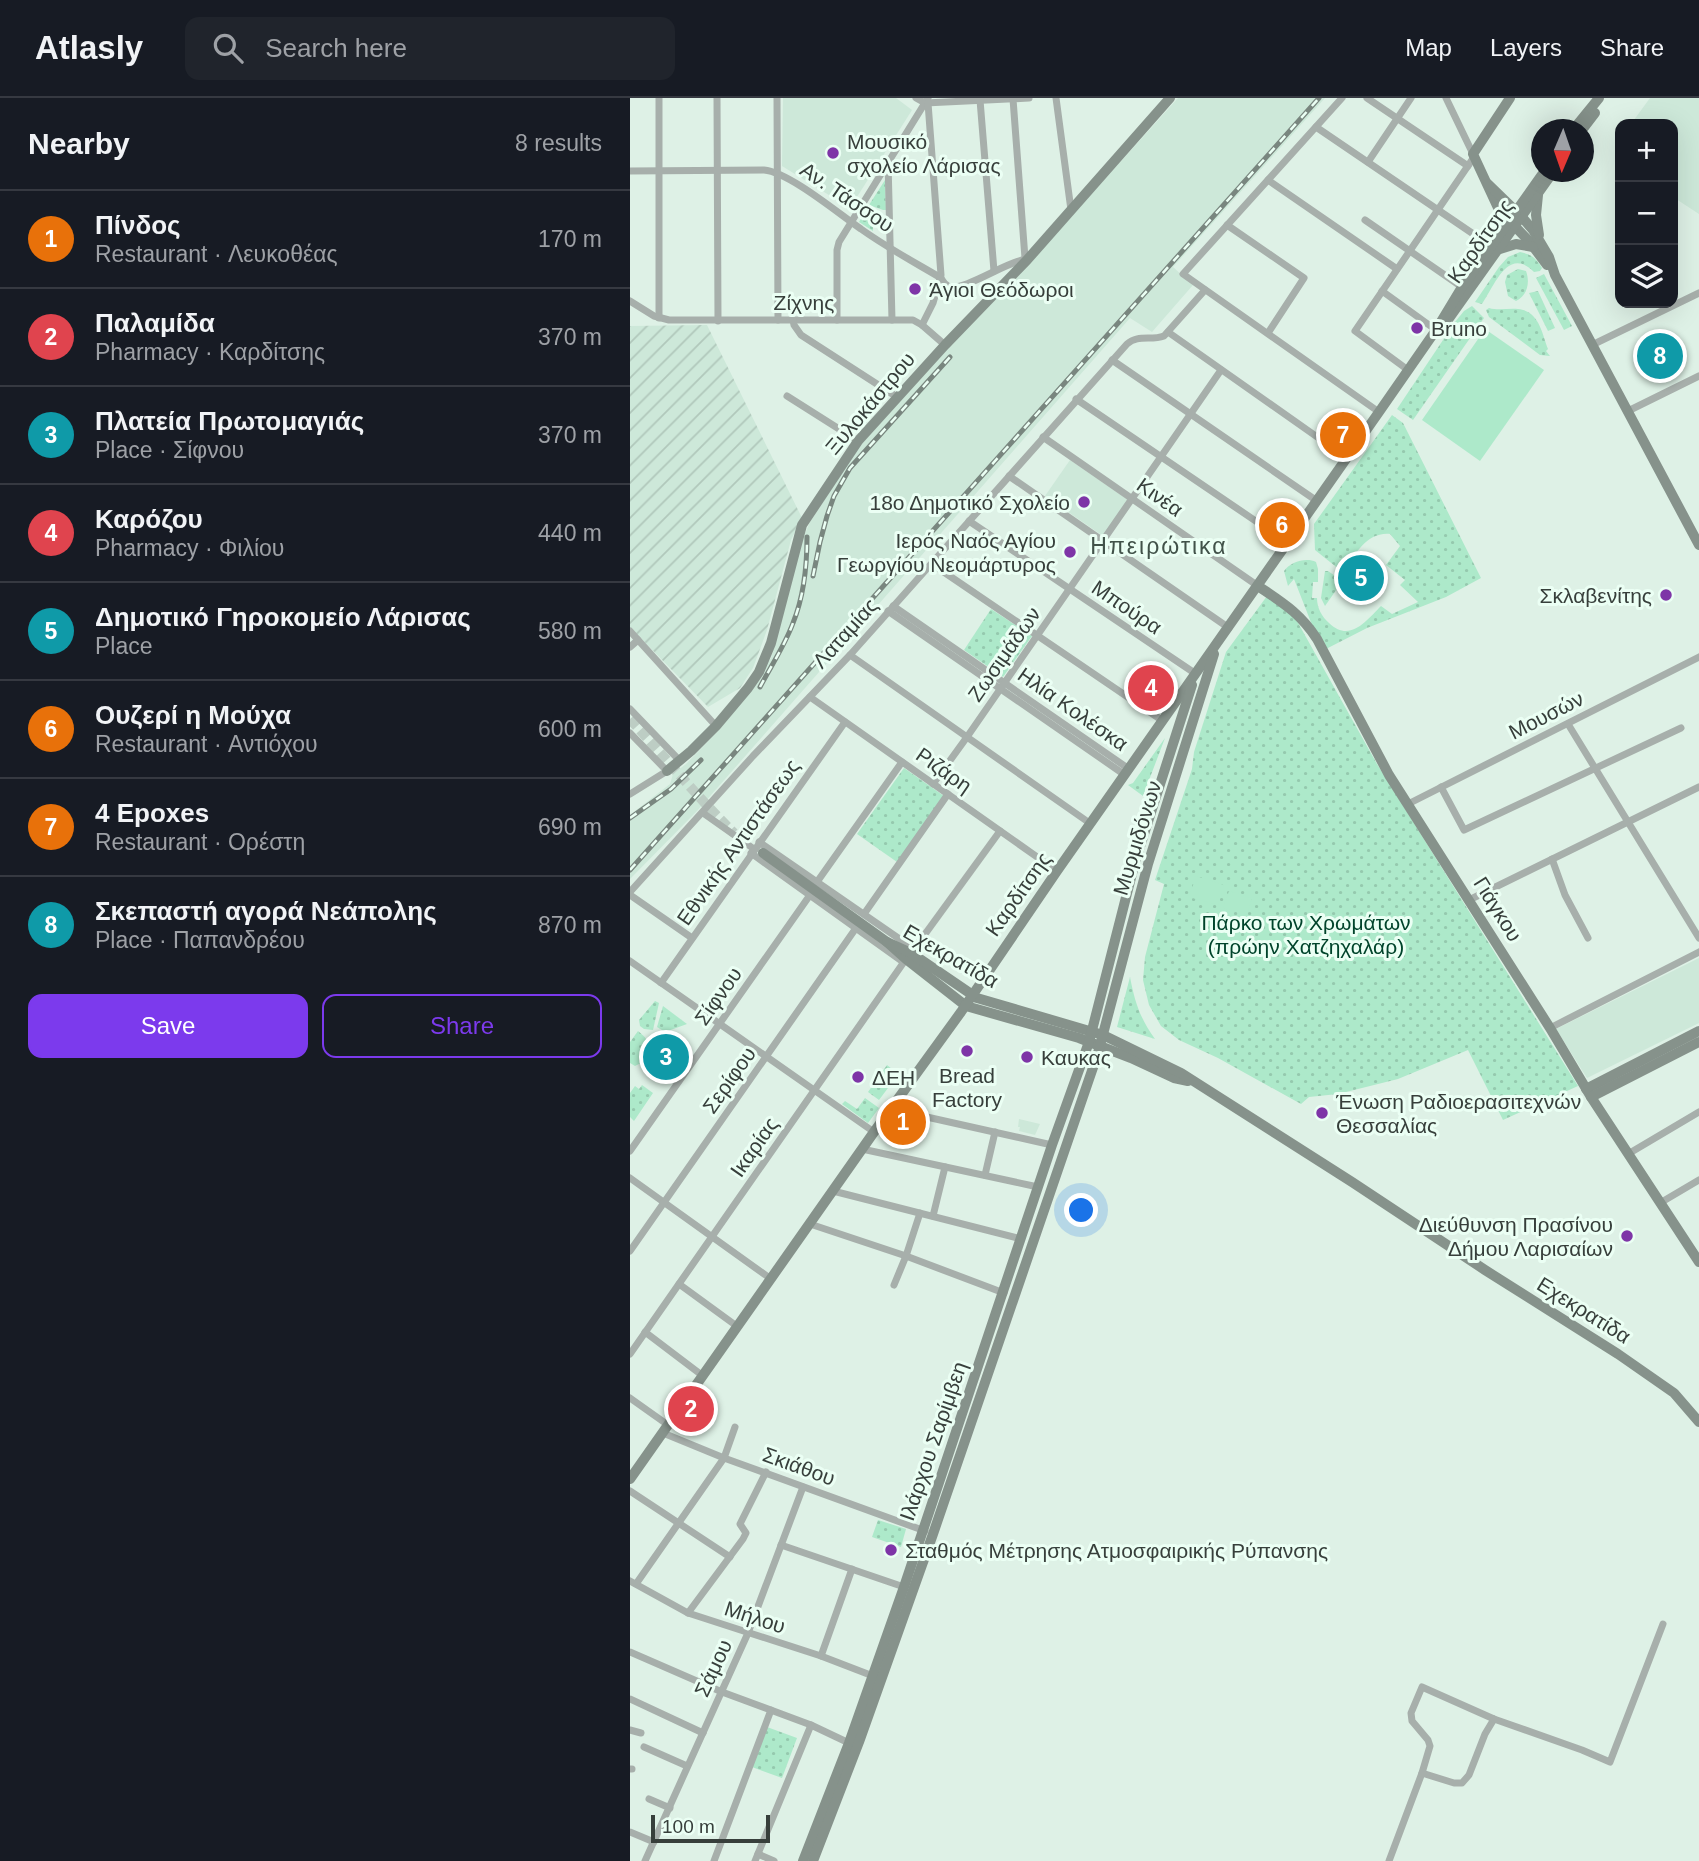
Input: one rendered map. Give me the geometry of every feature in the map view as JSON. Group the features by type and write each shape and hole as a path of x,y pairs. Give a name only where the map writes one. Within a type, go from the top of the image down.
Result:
{"main road":[{"name":"Ξυλοκάστρου","path":"667,771 716,726 761,668 771,643 802,526 858,441 1071,210 1170,98"},
{"path":"1510,98 1472,159 1488,184 1517,208 1699,544"},
{"path":"1582,119 1598,98"},
{"path":"1590,119 1604,98"},
{"name":"Καρδίτσης","path":"1436,330 1449,319 1512,224 1517,208 1536,182"},
{"name":"Καρδίτσης","path":"1517,208 1538,192 1546,182"},
{"path":"1488,184 1496,204 1512,224 1538,245"},
{"path":"1538,192 1535,215 1538,245"},
{"path":"1494,249 1513,244 1538,245"},
{"name":"Καρδίτσης","path":"630,1479 832,1191 966,1006 1057,871 1436,330 1462,287 1494,249"},
{"name":"Γιάγκου","path":"1258,586 1296,612 1317,639 1389,775 1699,1262"},
{"name":"Μυρμιδόνων","path":"1100,1045 1148,864 1217,644"},
{"name":"Μυρμιδόνων","path":"1091,1036 1135,862 1196,674"},
{"name":"Εχεκρατίδα","path":"756,852 887,942 971,995 1091,1036 1100,1045 1174,1077 1194,1082"},
{"name":"Εχεκρατίδα","path":"909,956 966,1006 1091,1036 1103,1035 1169,1066 1618,1354 1674,1393 1699,1422"},
{"path":"1589,1093 1699,1031"},
{"name":"Ιλάρχου Σαρίμβεη","path":"813,1861 859,1742 1038,1186 1091,1036"},
{"path":"1589,1093 1699,1042"},
{"name":"Ιλάρχου Σαρίμβεη","path":"803,1861 849,1743 904,1587 928,1532 1100,1045"}],"street":[{"path":"630,301 657,317 659,98"},
{"path":"717,98 718,321"},
{"path":"777,98 778,320"},
{"path":"916,98 927,101 1029,98"},
{"path":"1056,98 1071,210"},
{"path":"1342,98 1183,274 1379,412"},
{"path":"1367,98 1397,118 1472,159"},
{"path":"1368,162 1411,98"},
{"path":"1446,98 1472,159"},
{"path":"1007,99 1026,259"},
{"path":"980,100 994,271"},
{"path":"837,320 837,247 927,101"},
{"path":"927,101 941,278 931,309 922,325 945,345"},
{"path":"1316,127 1494,249"},
{"path":"1408,370 1355,331 1472,159"},
{"path":"888,161 892,320"},
{"name":"Αν. Τάσσου","path":"630,171 764,170 778,173 941,278 946,285 957,286 971,282 1026,259"},
{"path":"1268,180 1397,270"},
{"path":"1365,220 1462,287"},
{"path":"1227,225 1304,278 1268,334"},
{"path":"1205,289 1168,332 1347,458"},
{"path":"1382,291 1436,330"},
{"path":"1592,345 1699,293"},
{"name":"Ζίχνης","path":"657,317 670,320 718,321 913,320 922,325"},
{"path":"793,320 801,335 897,397"},
{"name":"Λαταμίας","path":"630,893 753,756 850,656 1112,360 1133,340 1159,338 1168,332"},
{"path":"1112,360 1317,501"},
{"name":"Ζωσιμάδων","path":"933,784 1221,370"},
{"path":"1628,411 1699,376"},
{"path":"787,396 858,441"},
{"path":"1076,399 1288,543"},
{"name":"Κινέα","path":"1043,437 1258,586"},
{"path":"1009,476 1229,628"},
{"name":"Μπούρα","path":"969,521 1196,674"},
{"path":"932,564 1163,721"},
{"name":"Ηλία Κολέσκα","path":"890,608 1127,772"},
{"path":"630,631 716,726"},
{"path":"630,647 638,640"},
{"path":"850,656 1091,824"},
{"name":"Μουσών","path":"1408,804 1699,657"},
{"name":"Ριζάρη","path":"810,697 1057,871"},
{"path":"630,709 680,761"},
{"name":"Εθνικής Αντιστάσεως","path":"660,983 756,852 759,842 845,722"},
{"path":"1568,724 1699,938"},
{"path":"1441,787 1464,830 1681,728"},
{"path":"630,733 667,771"},
{"path":"817,882 902,762"},
{"name":"Ξυλοκάστρου","path":"630,794 667,771"},
{"path":"1469,900 1699,787"},
{"path":"864,914 948,794"},
{"path":"703,813 856,928 909,956"},
{"name":"Ικαρίας","path":"630,1354 1000,831"},
{"path":"759,842 864,914 909,956"},
{"path":"1552,859 1565,895 1588,938"},
{"path":"630,893 692,938"},
{"name":"Σίφνου","path":"630,1151 810,895"},
{"name":"Σερίφου","path":"630,1251 856,928"},
{"path":"1550,1028 1699,952"},
{"path":"630,961 874,1132"},
{"path":"891,1109 1052,1145"},
{"path":"1628,1154 1699,1112"},
{"path":"985,1175 995,1132"},
{"path":"862,1149 1038,1186"},
{"path":"933,1216 945,1167"},
{"path":"630,1178 771,1279"},
{"path":"1660,1203 1699,1180"},
{"path":"832,1191 1021,1239"},
{"path":"894,1284 920,1213"},
{"path":"810,1224 1004,1293"},
{"path":"1689,1247 1699,1240"},
{"path":"679,1284 738,1327"},
{"path":"645,1332 703,1376"},
{"name":"Σκιάθου","path":"630,1398 666,1429 724,1458 928,1532"},
{"path":"633,1583 680,1523 724,1458 735,1427"},
{"path":"688,1613 746,1533 740,1524 766,1472"},
{"name":"Σάμου","path":"645,1861 748,1633 803,1487"},
{"path":"630,1491 730,1557"},
{"path":"781,1545 904,1587"},
{"path":"821,1656 852,1569"},
{"name":"Μήλου","path":"633,1583 688,1613 873,1675"},
{"path":"1389,1861 1430,1746 1412,1721 1411,1713 1422,1687 1494,1719 1610,1762 1663,1624"},
{"path":"631,1655 811,1725 849,1743"},
{"path":"630,1699 703,1732"},
{"path":"714,1861 771,1710"},
{"path":"1422,1773 1462,1783 1469,1775 1485,1734 1494,1719"},
{"path":"774,1861 757,1857 811,1725"},
{"path":"630,1730 641,1733"},
{"path":"644,1747 687,1766"},
{"path":"649,1799 670,1808"},
{"path":"630,1832 654,1842"}],"shaded area":[{"name":"Μουσικό σχολείο Λάρισας","path":"783,98 896,98 912,110 850,208 782,166"},
{"path":"1178,98 1325,98 1173,267 1193,285 1152,332 1130,318 697,811 630,879 630,815 670,784 673,774 720,729 753,688 771,658 803,538 810,522 859,447"},
{"path":"1650,98 1699,98 1699,214 1678,200 1678,119 1635,119"},
{"path":"707,325 802,518 791,540 767,630 753,668 740,688 708,707 630,627 630,326"},
{"path":"1070,460 1128,500 1103,536 1045,496"},
{"path":"1699,958 1699,1023 1587,1078 1556,1029"},
{"path":"1019,1119 1040,1124 1035,1135 1019,1131"}],"green space":[{"path":"885,180 886,210 883,210 869,205"},
{"path":"867,209 873,216 873,231 859,222"},
{"path":"1520,252 1535,259 1542,268 1540,271 1534,272 1517,263 1510,266 1497,279 1482,304 1475,302 1508,257"},
{"path":"1518,269 1526,271 1528,284 1523,295 1516,301 1508,296 1505,282 1507,275"},
{"path":"1544,274 1572,326 1564,330 1536,278"},
{"path":"1538,291 1555,328 1548,331 1529,293"},
{"path":"1472,306 1484,318 1413,420 1397,409 1455,322"},
{"path":"1518,309 1531,314 1539,324 1548,349 1546,351 1550,356 1540,355 1489,317 1486,310"},
{"path":"1485,329 1544,370 1480,461 1422,420"},
{"path":"1392,415 1403,423 1481,578 1446,597 1367,628 1326,649 1314,630 1294,579 1288,586 1284,571 1294,563 1303,560 1316,562 1318,582 1313,582 1312,598 1317,598 1322,615 1337,629 1344,631 1357,628 1381,606 1392,614 1418,602 1400,585 1405,580 1386,565 1400,546 1390,534 1375,536 1369,540 1344,569 1340,570 1315,550 1314,524"},
{"path":"1325,571 1338,578 1339,586 1325,606 1321,598"},
{"name":"Πάρκο των Χρωμάτων (πρώην Χατζηχαλάρ)","path":"1267,596 1287,609 1297,621 1377,764 1578,1086 1503,1120 1468,1050 1398,1079 1338,1094 1309,1097 1301,1104 1218,1058 1179,1040 1161,1026 1149,1005 1143,980 1145,957 1164,884 1155,880 1192,769 1194,752 1226,652"},
{"path":"991,609 1032,636 1003,677 964,650"},
{"path":"1165,738 1143,796 1128,785 1133,783"},
{"path":"904,768 944,796 897,862 857,834"},
{"path":"1196,876 1224,885 1218,905 1189,897"},
{"path":"1229,891 1252,898 1247,915 1223,908"},
{"path":"1130,977 1139,1010 1155,1039 1117,1027"},
{"path":"655,1001 659,1003 653,1030 644,1029 639,1020"},
{"path":"663,1006 687,1024 665,1032 657,1027"},
{"path":"638,1031 648,1042 648,1046 641,1063 635,1066 630,1063 630,1042"},
{"path":"887,1065 902,1077 898,1083 891,1084 879,1100 868,1092"},
{"path":"642,1085 653,1093 634,1121 630,1117 630,1093 635,1086 639,1089"},
{"path":"865,1098 879,1108 868,1123 842,1104 845,1101 857,1109"},
{"path":"878,1520 906,1529 901,1547 872,1537"},
{"path":"767,1727 797,1738 782,1778 752,1767"}],"tunnel":[{"path":"630,719 734,833"}],"railway":[{"path":"630,870 1319,98"},
{"path":"813,576 827,516 834,496 850,468 950,357"},
{"path":"760,687 797,613 804,581 807,537"},
{"path":"630,818 671,789 701,760"}],"place":[{"name":"Μουσικό σχολείο Λάρισας","path":"833,153"},
{"name":"Άγιοι Θεόδωροι","path":"915,289"},
{"name":"Bruno","path":"1417,328"},
{"name":"Σκεπαστή αγορά Νεάπολης","path":"1660,356"},
{"name":"4 Epoxes","path":"1343,435"},
{"name":"18ο Δημοτικό Σχολείο","path":"1084,502"},
{"name":"Ουζερί η Μούχα","path":"1282,525"},
{"name":"Ιερός Ναός Αγίου Γεωργίου Νεομάρτυρος","path":"1070,552"},
{"name":"Δημοτικό Γηροκομείο Λάρισας","path":"1361,578"},
{"name":"Σκλαβενίτης","path":"1666,595"},
{"name":"Καρόζου","path":"1151,688"},
{"name":"Bread Factory","path":"967,1051"},
{"name":"Πλατεία Πρωτομαγιάς","path":"666,1057"},
{"name":"Καυκας","path":"1027,1057"},
{"name":"ΔΕΗ","path":"858,1077"},
{"name":"Ένωση Ραδιοερασιτεχνών Θεσσαλίας","path":"1322,1113"},
{"name":"Πίνδος","path":"903,1122"},
{"name":"Διεύθυνση Πρασίνου Δήμου Λαρισαίων","path":"1627,1236"},
{"name":"Παλαμίδα","path":"691,1409"},
{"name":"Σταθμός Μέτρησης Ατμοσφαιρικής Ρύπανσης","path":"891,1550"}],"district":[{"name":"Ηπειρώτικα","path":"1159,546"}]}
